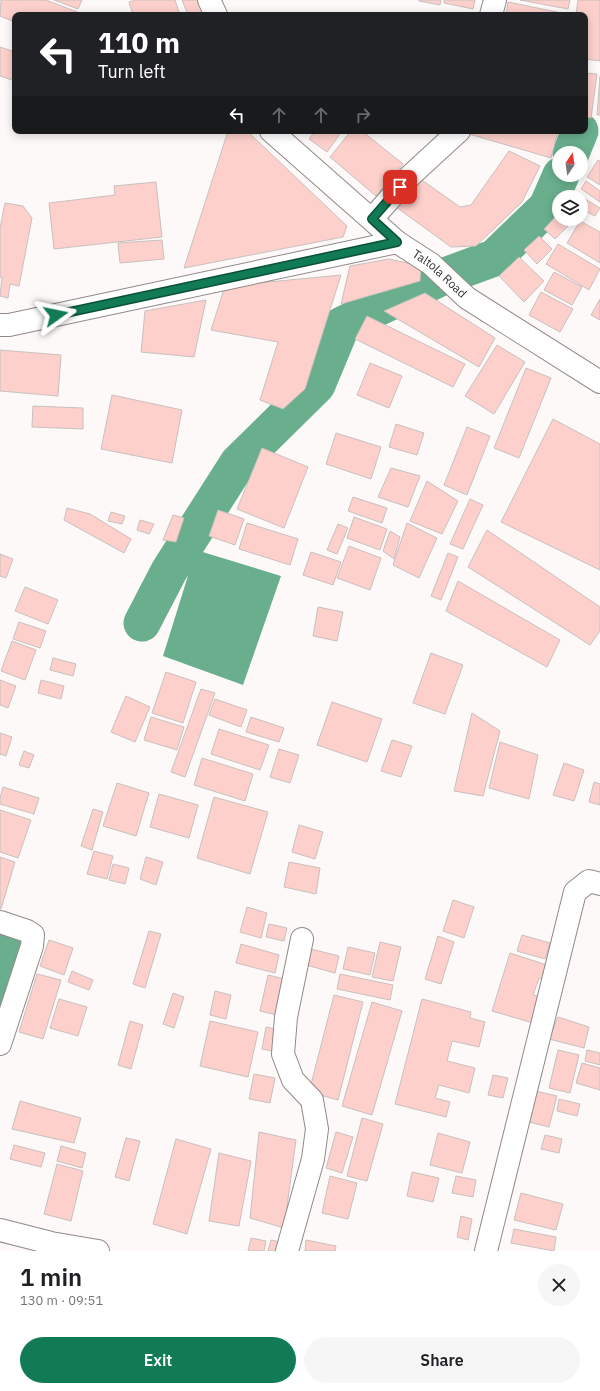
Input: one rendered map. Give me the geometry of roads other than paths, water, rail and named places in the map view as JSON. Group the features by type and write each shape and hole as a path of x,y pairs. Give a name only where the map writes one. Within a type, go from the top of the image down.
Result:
{"street":[{"path":"209,0 215,12"},
{"path":"492,12 495,0"},
{"name":"Taltola Road","path":"274,134 397,242 431,264 467,298 600,382"},
{"path":"372,219 410,176 456,134"},
{"path":"0,325 9,325 397,242"},
{"path":"486,1251 575,892 589,881 600,884"},
{"path":"0,922 27,931 33,935 32,946 0,1044"},
{"path":"287,1251 313,1159 317,1129 312,1100 293,1080 284,1054 286,1017 302,939"},
{"path":"0,1230 51,1243 98,1251"}],"waterway":[{"path":"574,146 579,134"},
{"path":"142,623 169,571 238,463 317,385 342,325 442,277 494,258 547,207 558,182"}]}
